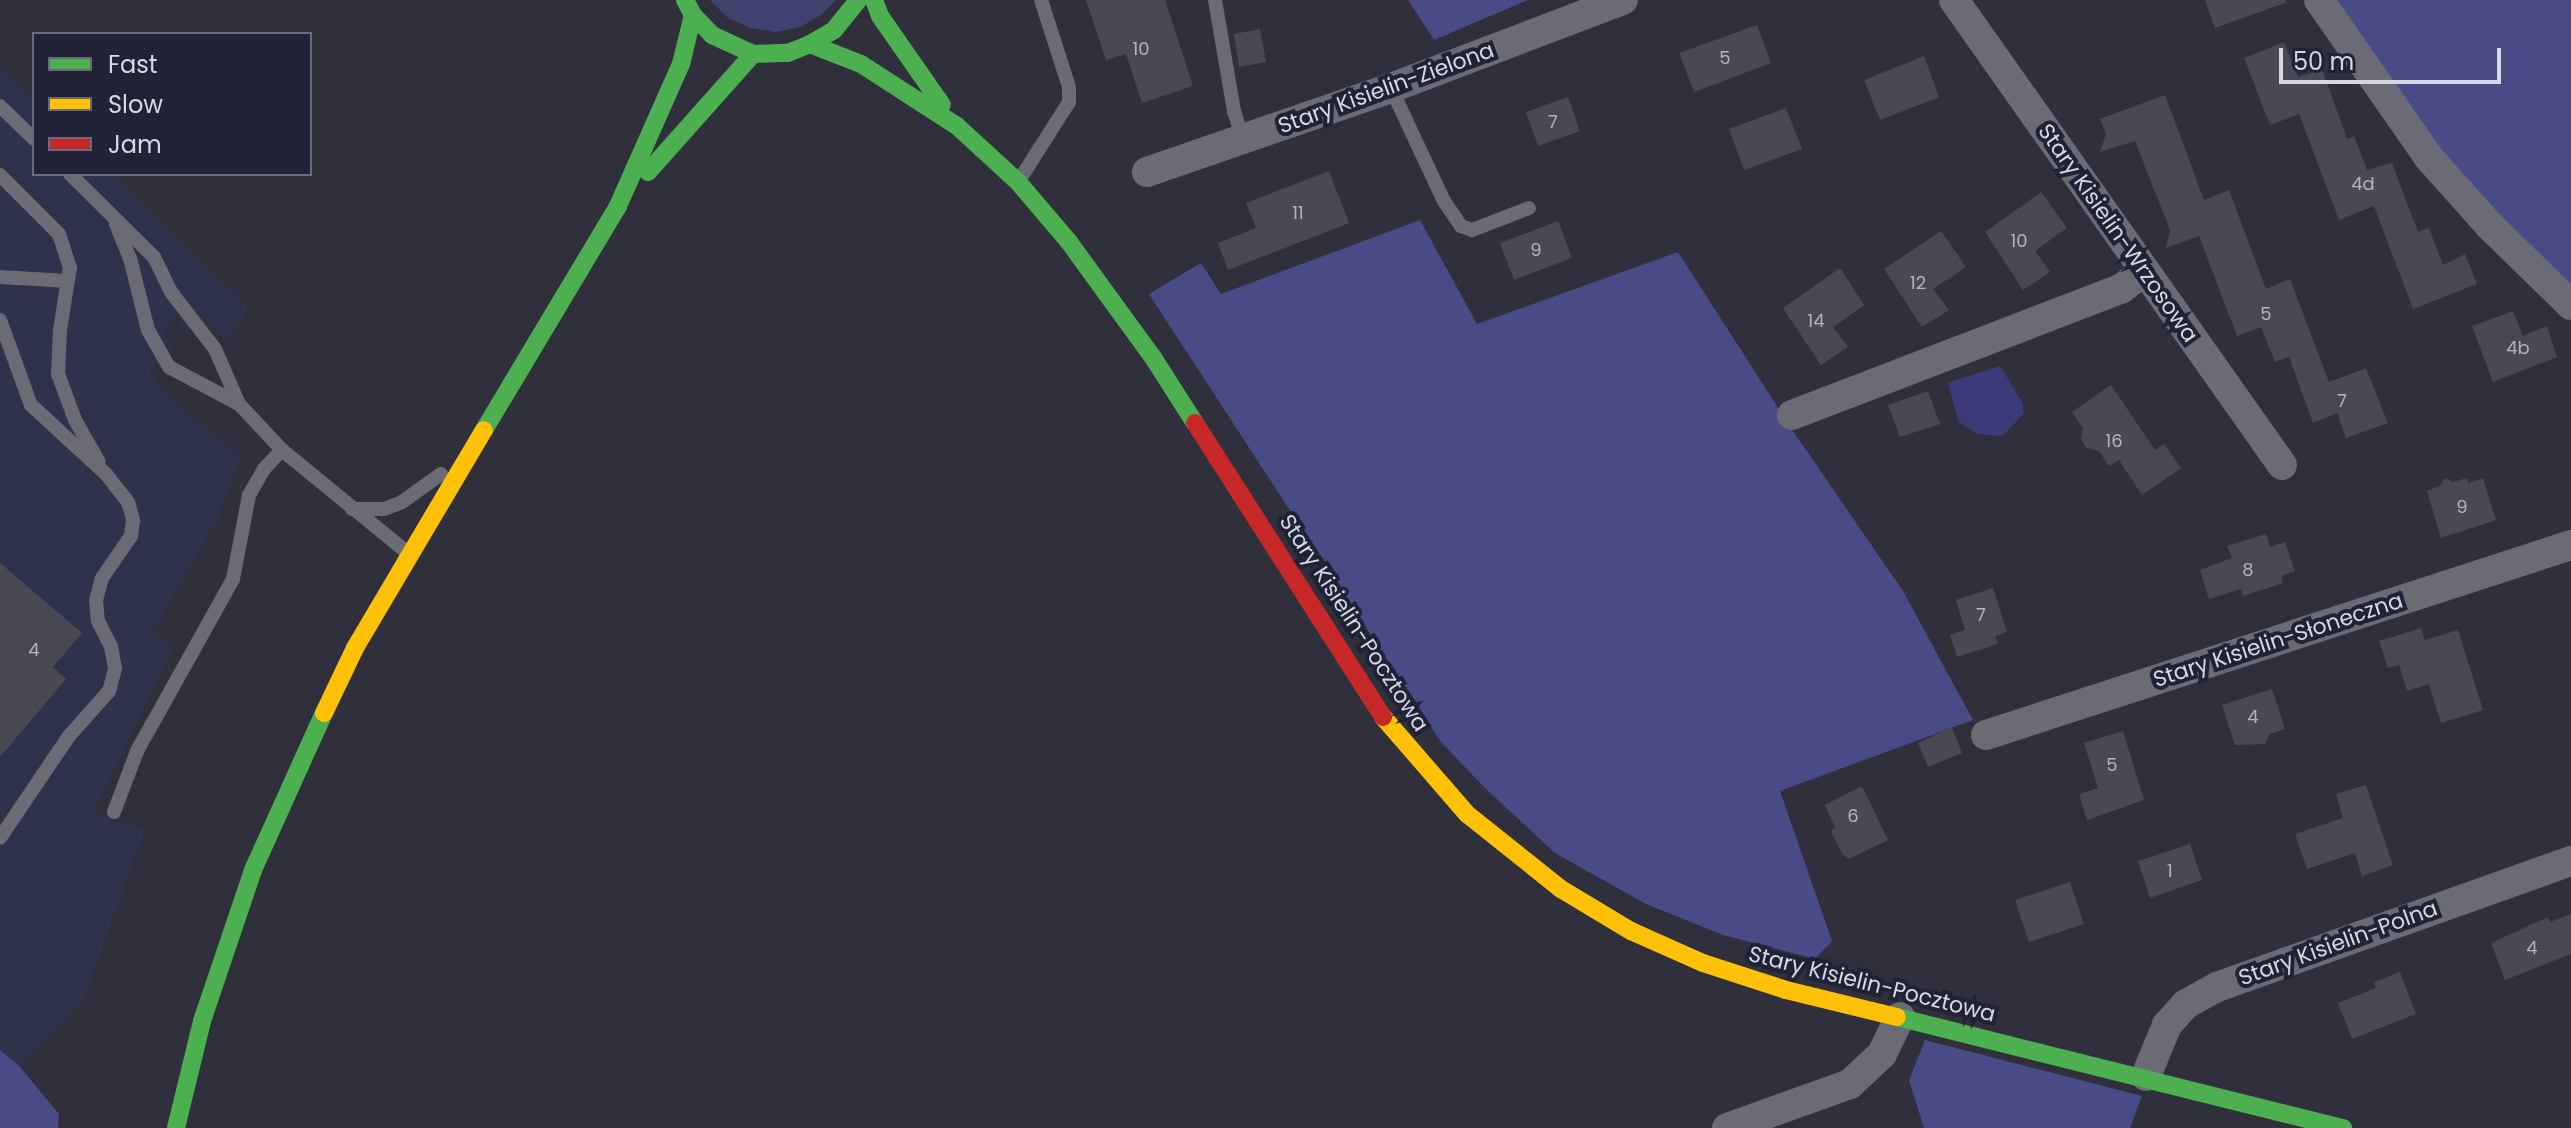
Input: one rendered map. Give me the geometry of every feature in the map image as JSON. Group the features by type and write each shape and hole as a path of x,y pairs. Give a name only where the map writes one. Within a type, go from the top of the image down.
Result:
{"street":[{"path":"689,8 712,35 753,54 788,53 834,30 858,0"},
{"name":"Stary Kisielin-Pocztowa","path":"874,0 880,16 957,126"},
{"name":"Stary Kisielin-Zielona","path":"1147,172 1391,88 1623,0"},
{"name":"Stary Kisielin-Wrzosowa","path":"1954,0 2282,465"},
{"path":"2319,0 2430,159 2490,226 2571,305"},
{"path":"176,1128 202,1021 253,870 355,648 618,206 681,64 689,8"},
{"name":"Stary Kisielin-Pocztowa","path":"810,44 861,64 957,126 1018,182 1069,242 1154,359 1386,722 1467,814 1561,889 1631,931 1703,963 1786,990 2146,1076 2343,1128"},
{"path":"618,206 753,54"},
{"path":"1792,415 2121,289 2144,271"},
{"name":"Stary Kisielin-Słoneczna","path":"1986,735 2571,545"},
{"name":"Stary Kisielin-Polna","path":"2146,1076 2167,1025 2186,1004 2217,987 2571,861"},
{"path":"1727,1128 1850,1084 1882,1054 1900,1017"}],"lane":[{"path":"1018,182 1069,102 1069,87 1041,0"},
{"path":"1215,0 1234,111 1243,139"},
{"path":"1391,88 1444,201 1461,226 1472,230 1529,208"},
{"path":"0,106 32,137"},
{"path":"0,175 59,234 70,267 60,330 58,374 75,420 106,474 128,502 133,520 131,536 102,578 96,600 98,621 111,646 115,669 109,691 69,736 0,838"},
{"path":"72,176 154,257 171,292 215,349 239,404"},
{"path":"113,217 130,258 148,330 169,367 239,404 282,450 410,554"},
{"path":"0,277 68,281"},
{"path":"0,320 31,405 106,474"},
{"path":"350,508 384,509 402,502 434,481 479,438"},
{"path":"114,812 137,751 233,579 249,495 264,469 282,450"}],"shaded area":[{"path":"710,0 836,0 821,15 800,27 775,32 751,28 728,18"},
{"path":"1408,0 1528,0 1434,40"},
{"path":"2326,0 2571,0 2571,311 2542,289"},
{"path":"0,69 32,99 32,176 113,176 249,307 227,343 205,320 188,333 176,319 162,331 176,347 150,372 172,401 241,456 220,514 152,632 173,647 93,813 145,830 85,996 20,1067 0,1050"},
{"path":"1420,220 1477,324 1678,252 1793,431 1903,591 1973,720 1780,791 1832,941 1815,959 1723,935 1646,904 1555,853 1486,789 1440,741 1149,294 1201,263 1221,294"},
{"path":"2000,366 2022,402 2024,413 2003,436 1977,434 1958,421 1948,383"},
{"path":"1925,1040 2142,1096 2130,1128 1924,1128 1909,1080"},
{"path":"0,1050 20,1067 59,1114 58,1128 0,1128"}],"building":[{"path":"1086,0 1165,0 1193,86 1142,103 1126,54 1106,60"},
{"path":"2205,0 2285,0 2285,3 2215,28"},
{"path":"1757,25 1771,63 1694,92 1679,53"},
{"path":"1260,29 1266,62 1239,67 1234,34"},
{"path":"2284,42 2298,77 2322,69 2347,139 2354,136 2367,170 2392,163 2418,232 2429,228 2443,265 2465,254 2477,284 2413,309 2374,206 2339,220 2299,114 2270,125 2244,58"},
{"path":"1924,56 1939,97 1880,120 1864,80"},
{"path":"2165,95 2204,200 2229,190 2266,289 2290,279 2329,382 2366,368 2388,423 2346,438 2337,413 2313,423 2289,357 2275,362 2261,327 2237,336 2199,236 2166,248 2170,230 2135,141 2100,152 2106,134 2100,119"},
{"path":"1568,97 1580,131 1538,146 1526,112"},
{"path":"1786,108 1802,149 1744,170 1729,129"},
{"path":"1329,171 1349,223 1228,270 1218,243 1256,228 1246,203"},
{"path":"2041,192 2067,228 2035,251 2050,272 2023,290 1985,232"},
{"path":"1558,221 1572,258 1514,280 1500,243"},
{"path":"1941,231 1966,267 1933,289 1949,310 1922,327 1884,269"},
{"path":"1840,268 1864,305 1833,327 1848,347 1821,365 1783,308"},
{"path":"2513,311 2523,336 2547,326 2557,357 2493,382 2472,326"},
{"path":"2111,385 2155,450 2164,444 2181,468 2142,495 2119,460 2109,466 2099,451 2087,448 2081,439 2083,428 2072,412"},
{"path":"1928,391 1940,424 1900,437 1888,405"},
{"path":"2445,478 2453,482 2467,478 2468,483 2483,478 2496,520 2441,538 2427,491 2440,486"},
{"path":"2266,534 2270,547 2285,542 2295,571 2281,576 2283,583 2243,596 2241,589 2209,599 2200,570 2232,558 2227,546"},
{"path":"0,563 82,633 53,667 66,679 0,757"},
{"path":"1993,588 2007,632 1995,636 1998,644 1957,657 1950,635 1965,630 1956,600"},
{"path":"2421,628 2425,640 2458,630 2483,710 2441,723 2429,684 2407,691 2399,665 2388,668 2379,641"},
{"path":"2272,689 2285,729 2270,734 2265,744 2235,745 2222,705"},
{"path":"1952,727 1962,753 1928,767 1918,743"},
{"path":"2123,731 2144,800 2087,820 2079,794 2098,788 2084,743"},
{"path":"2366,785 2393,865 2362,876 2355,853 2307,869 2295,834 2343,818 2336,794"},
{"path":"1862,786 1888,840 1849,859 1842,854 1831,831 1835,827 1825,805"},
{"path":"2190,844 2202,880 2150,898 2138,861"},
{"path":"2070,882 2084,924 2029,942 2015,900"},
{"path":"2571,914 2571,954 2505,980 2491,943 2548,917 2550,922"},
{"path":"2400,972 2416,1014 2352,1039 2338,1003 2376,988 2374,982"}],"traffic: fast":[{"path":"685,0 693,15 712,35 753,54 788,53 810,44 834,30 858,0"},
{"path":"874,0 880,16 942,105"},
{"path":"484,430 618,206 681,64 693,15"},
{"path":"810,44 861,64 957,126 1018,182 1069,242 1154,359 1195,423"},
{"path":"648,172 753,54"},
{"path":"176,1128 202,1021 253,870 324,713"},
{"path":"1897,1017 2343,1128"}],"traffic: slow":[{"path":"324,713 355,648 484,430"},
{"path":"1383,717 1467,814 1561,889 1631,931 1703,963 1786,990 1897,1017"}],"traffic: jam":[{"path":"1195,423 1383,717"}]}
